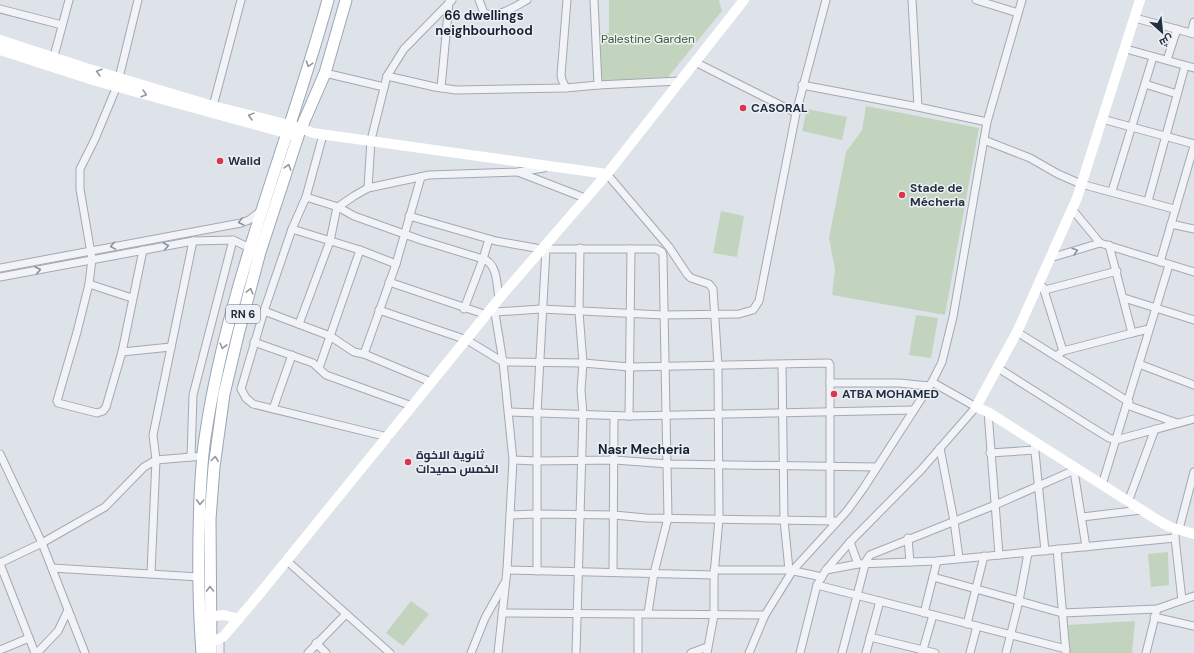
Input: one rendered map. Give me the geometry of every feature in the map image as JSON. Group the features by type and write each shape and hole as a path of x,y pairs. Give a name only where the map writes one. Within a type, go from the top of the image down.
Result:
{"main road":[{"name":"RN 6","path":"209,646 200,617 198,550 204,439 219,364 250,247 316,42 328,0"},
{"name":"RN 6","path":"209,646 211,615 210,519 219,425 239,331 260,252 299,132 325,72 346,0"},
{"path":"1140,0 1126,49 1081,184 1072,209 1050,258 1042,286 976,407 988,412 1034,446 1102,484 1128,502 1176,531 1194,534"},
{"path":"209,646 239,619 388,437 431,382 494,309 585,198 607,174 740,2"},
{"path":"0,40 53,62"},
{"path":"316,42 332,47"},
{"path":"0,50 53,62 212,110 287,130 371,140 607,174"},
{"path":"200,617 224,615 239,619"}],"street":[{"path":"53,62 69,0"},
{"path":"138,0 118,82 95,139 80,169 80,189 92,260 89,284 57,402 97,413 103,411 106,406 122,352 143,250"},
{"path":"212,110 241,0"},
{"path":"479,0 484,13 488,15 498,14 528,0"},
{"path":"566,0 562,75 562,80 566,88"},
{"path":"594,0 598,85"},
{"path":"389,282 464,308 664,315 716,315 747,313 756,306 759,301 802,85 826,0"},
{"path":"912,0 918,107"},
{"path":"976,0 1018,13"},
{"path":"749,653 765,616 791,570 860,494 930,384 942,362 953,317 987,122 1022,0"},
{"path":"441,88 450,1"},
{"path":"368,188 371,140 387,76 404,49 450,1"},
{"path":"0,9 62,25"},
{"path":"1135,18 1192,33 1194,22"},
{"path":"1167,60 1177,29"},
{"path":"1126,49 1194,68"},
{"path":"1112,191 1153,57"},
{"path":"695,62 796,113"},
{"path":"1148,201 1185,66"},
{"path":"325,72 384,87"},
{"path":"387,76 441,88 503,90 566,88 679,81"},
{"path":"1145,84 1177,94"},
{"path":"802,85 987,122"},
{"path":"1102,119 1194,145 1174,209 1160,262"},
{"path":"318,134 306,196 292,229 264,311 241,389 250,402 388,437"},
{"path":"984,140 1030,158 1058,174 1081,184 1112,191 1174,209"},
{"path":"300,324 330,241 338,207 354,196 368,188 441,173 518,172 553,166"},
{"path":"518,172 585,198"},
{"path":"607,174 669,246 687,274 691,278 712,286 716,315 720,465 719,519 714,573 714,615 707,650 691,653"},
{"path":"364,354 396,264 421,177"},
{"path":"306,196 338,207 354,216 421,240 483,259 490,262 494,268 494,309 503,362 509,412 512,460 507,570 498,653"},
{"path":"0,268 241,223 249,220 268,207 275,208"},
{"path":"1072,209 1100,243"},
{"path":"409,216 489,239 543,249 656,249 662,252 666,367 665,415 668,464 668,518 654,574 648,613"},
{"path":"1171,224 1194,228"},
{"path":"292,229 360,250 396,264"},
{"path":"464,308 489,239"},
{"path":"0,277 193,241 233,240 260,252"},
{"path":"191,457 193,395 233,240"},
{"path":"151,573 156,460 153,435 193,241"},
{"path":"1050,258 1100,243 1194,272"},
{"path":"1109,245 1132,333"},
{"path":"576,653 583,414 581,390 583,363 579,312 580,248"},
{"path":"537,571 537,413 543,249"},
{"path":"629,416 631,249"},
{"path":"318,368 360,250"},
{"path":"1102,484 1169,265"},
{"path":"1063,351 1042,286 1117,271"},
{"path":"89,284 132,298"},
{"path":"1124,298 1194,320"},
{"path":"379,310 467,340 503,362 583,363 630,367 829,363 830,467 834,521"},
{"path":"264,311 330,336 354,352 364,354 431,382"},
{"path":"1056,356 1063,351 1149,329"},
{"path":"1017,332 1128,403 1177,424"},
{"path":"254,342 313,363 326,375 412,406"},
{"path":"122,352 171,347"},
{"path":"273,409 292,355"},
{"path":"1139,364 1194,385"},
{"path":"782,365 784,520 791,570"},
{"path":"998,368 1109,438 1116,440 1194,419"},
{"path":"800,653 817,586 826,570 850,542 893,499 976,407 930,384 830,383"},
{"path":"509,412 629,416 913,410"},
{"path":"988,412 990,454 999,555"},
{"path":"613,572 615,460 614,416"},
{"path":"1128,502 1155,429"},
{"path":"990,454 1034,446 1045,551"},
{"path":"940,448 954,520 959,558"},
{"path":"0,454 42,543 85,653"},
{"path":"68,610 58,631 36,653 0,567 105,507 144,467 156,460 203,456"},
{"path":"512,460 615,460 668,464 876,467"},
{"path":"842,653 857,596 862,564 875,552 995,505 1076,470 1086,547"},
{"path":"1182,600 1176,531 1194,472"},
{"path":"1082,517 1142,510"},
{"path":"510,515 614,515 668,518 834,521"},
{"path":"826,570 862,564 937,561 1086,547 1176,531"},
{"path":"908,538 910,562"},
{"path":"850,542 862,564"},
{"path":"817,586 1049,644 1066,651 1057,549"},
{"path":"1006,653 1019,601 1028,553"},
{"path":"966,624 977,589 984,556"},
{"path":"286,560 390,653"},
{"path":"924,613 937,561"},
{"path":"52,568 199,577"},
{"path":"507,570 654,574 791,570 822,577"},
{"path":"933,577 1062,613 1157,609 1194,596"},
{"path":"471,653 485,618 505,582"},
{"path":"866,653 880,601"},
{"path":"1148,653 1154,617 1157,609"},
{"path":"502,613 638,615 648,613 765,616"},
{"path":"308,653 316,643 346,614"},
{"path":"638,615 638,653"},
{"path":"923,652 933,615"},
{"path":"1154,617 1194,626"},
{"path":"970,653 977,626"},
{"path":"870,637 923,652 935,653"},
{"path":"0,650 29,638"},
{"path":"316,643 326,653"},
{"path":"1047,653 1049,644"},
{"path":"209,646 220,653"}],"green space":[{"name":"Palestine Garden","path":"609,0 719,0 722,11 668,77 601,82 600,33 609,33"},
{"name":"Stade de Mécheria","path":"866,106 979,128 945,315 832,295 835,269 829,238 846,152 862,130"},
{"path":"807,109 847,117 842,140 802,131"},
{"path":"721,211 744,216 737,257 713,253"},
{"path":"916,315 938,318 931,358 909,355"},
{"path":"1168,552 1169,585 1151,587 1148,554"},
{"path":"411,601 429,614 403,646 386,633"},
{"path":"1135,621 1132,653 1070,653 1068,625"}],"place":[{"name":"CASORAL","path":"743,108"},
{"name":"Walid","path":"220,161"},
{"name":"Stade de Mécheria","path":"902,195"},
{"name":"ATBA MOHAMED","path":"834,394"},
{"name":"ثانوية الاخوة الخمس حميدات","path":"408,462"}],"district":[{"name":"66 dwellings neighbourhood","path":"484,22"},
{"name":"Nasr Mecheria","path":"644,449"}]}
